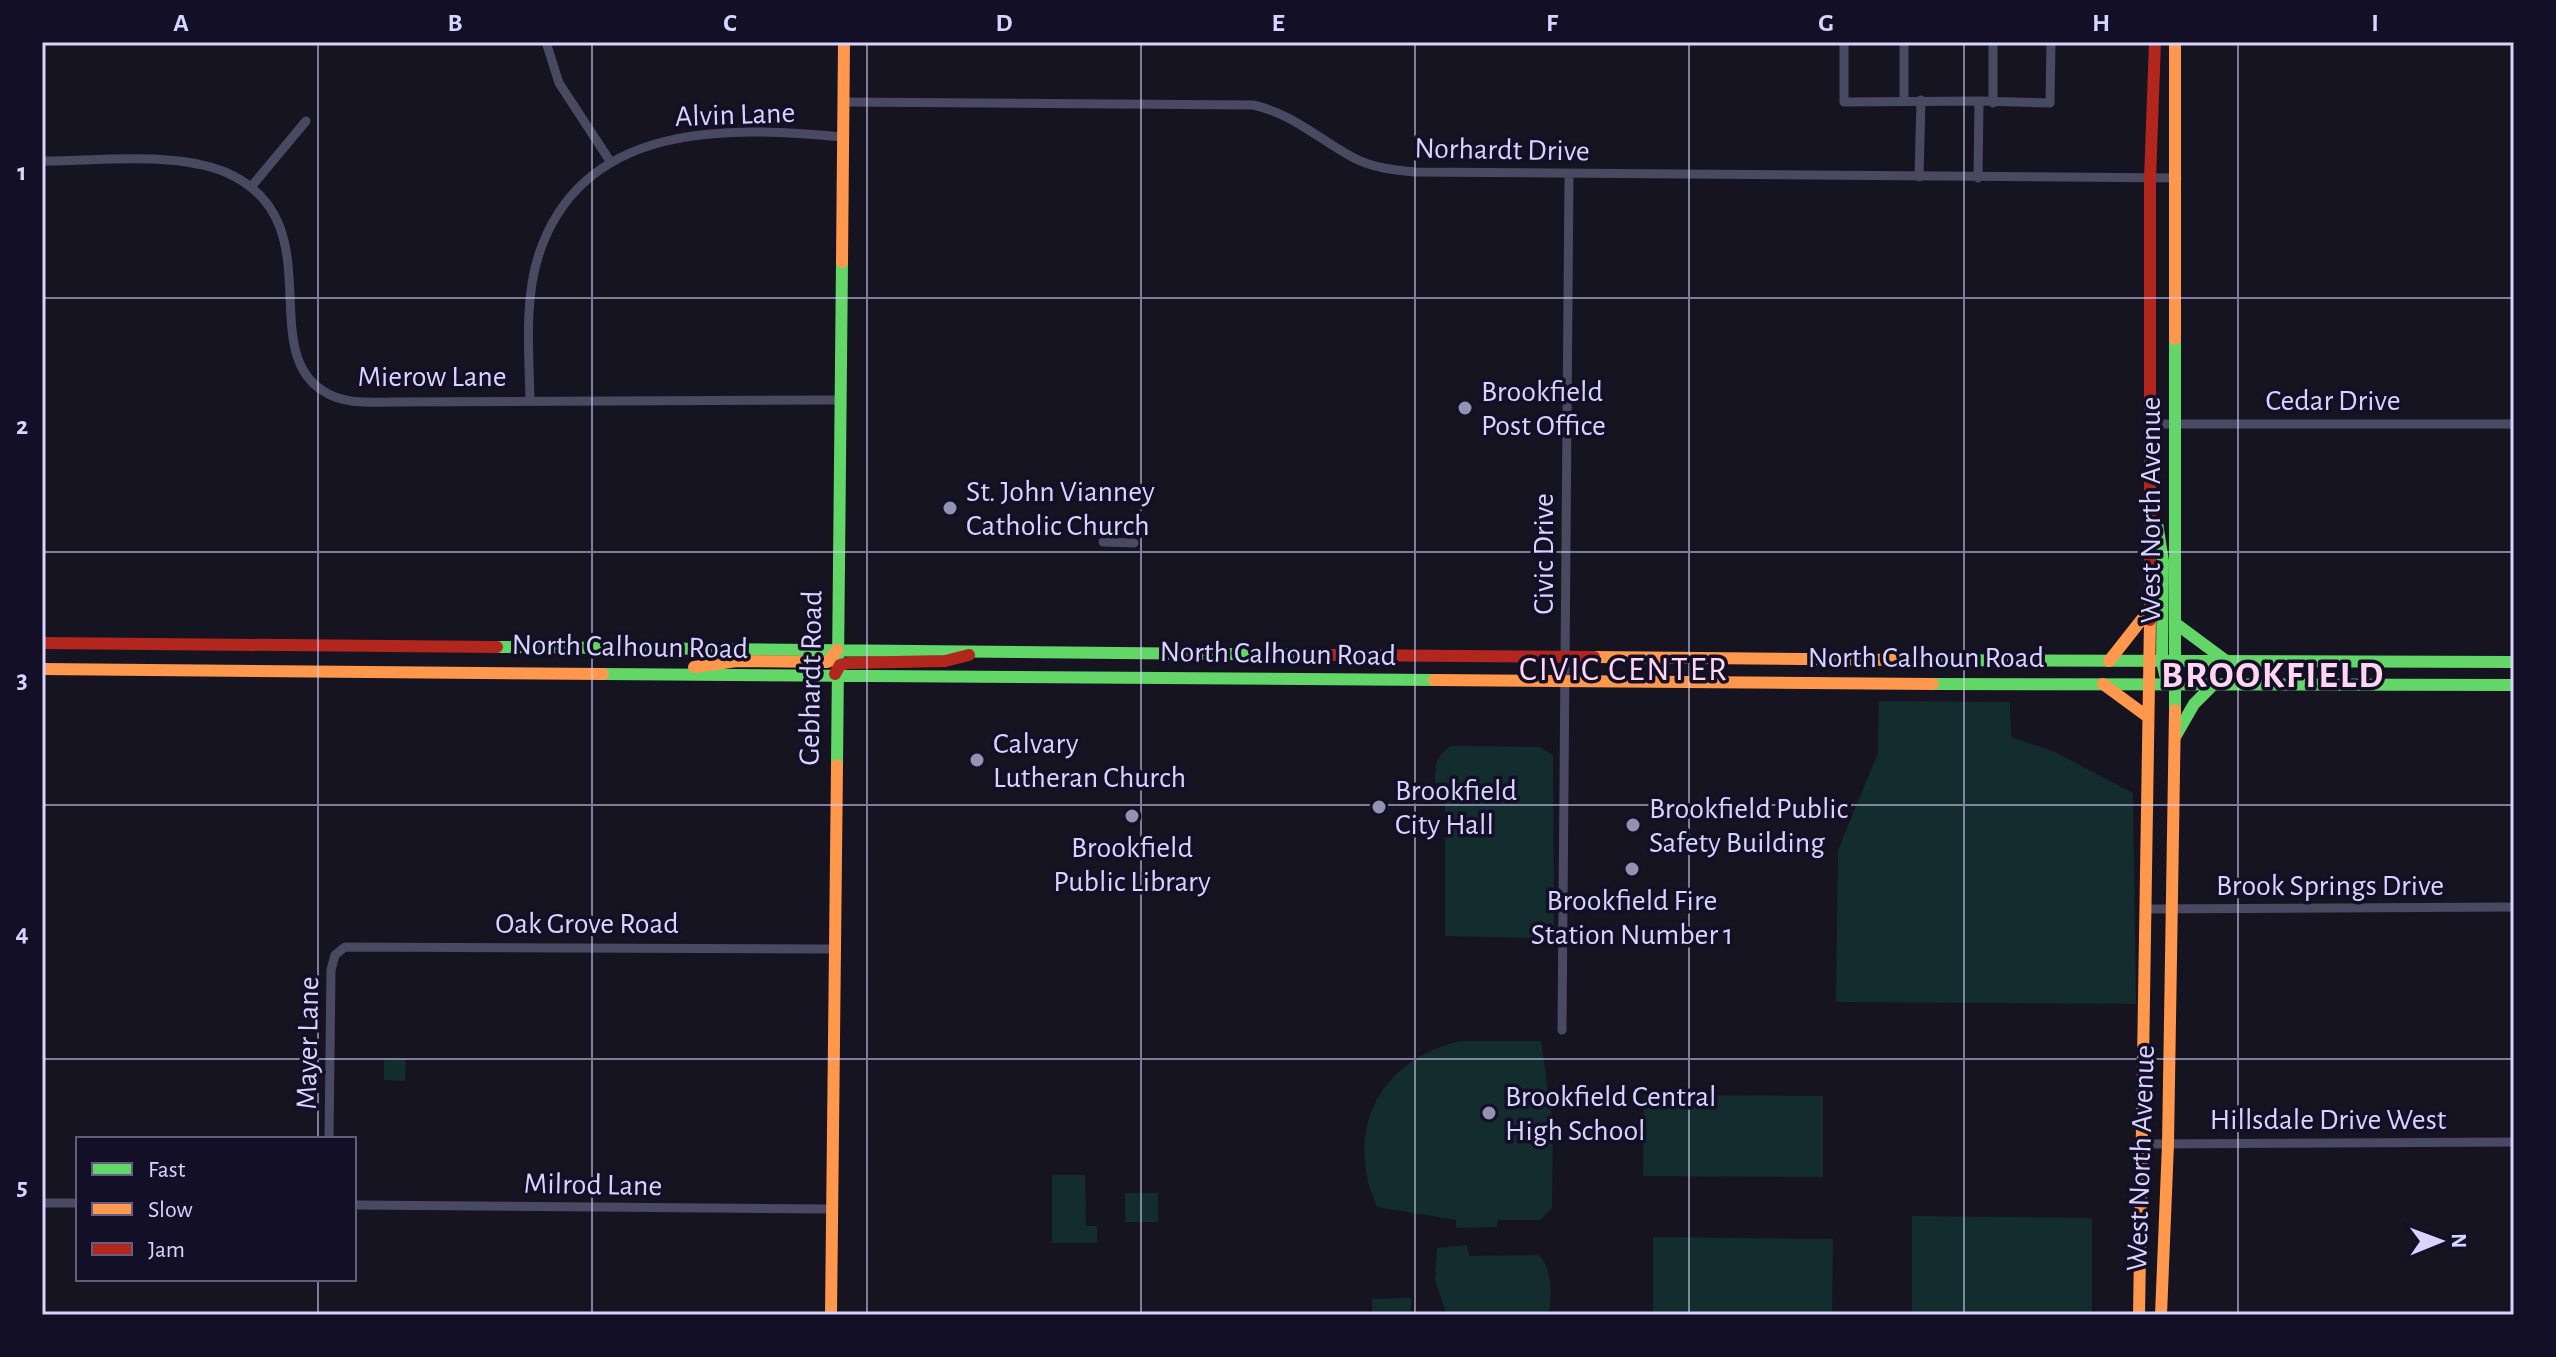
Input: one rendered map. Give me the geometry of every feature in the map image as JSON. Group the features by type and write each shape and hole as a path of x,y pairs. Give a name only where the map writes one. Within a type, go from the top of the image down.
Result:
{"main road":[{"name":"Gebhardt Road","path":"831,1315 835,674 844,42"},
{"name":"West North Avenue","path":"2155,42 2150,179 2150,609 2162,662 2175,685 2168,1144 2161,1315"},
{"name":"West North Avenue","path":"2139,1315 2149,684 2162,662 2175,623 2175,42"},
{"path":"2152,492 2163,561 2162,662"},
{"path":"2109,661 2129,640 2150,609"},
{"path":"2175,623 2195,643 2211,649 2229,663"},
{"name":"North Calhoun Road","path":"42,643 2229,663 2514,662"},
{"path":"652,673 737,661 828,662 837,650"},
{"path":"835,674 840,665 848,663 945,661 984,651"},
{"name":"North Calhoun Road","path":"42,669 2514,685"},
{"path":"2100,683 2148,717"},
{"path":"2175,737 2194,704 2213,685"}],"street":[{"path":"546,42 559,83 610,161"},
{"path":"1844,42 1844,102 1891,104 1904,100 2050,103 2051,42"},
{"path":"1904,42 1904,100"},
{"path":"1993,42 1993,103"},
{"path":"1919,177 1921,100"},
{"path":"1978,178 1979,101"},
{"name":"Norhardt Drive","path":"843,102 1253,105 1287,114 1356,159 1381,168 1415,172 2177,178"},
{"path":"251,187 306,121"},
{"name":"Alvin Lane","path":"530,400 531,296 538,255 567,203 610,161 641,146 688,135 842,137"},
{"name":"Mierow Lane","path":"42,161 184,162 227,173 251,187 282,228 290,261 296,358 321,391 349,401 840,400"},
{"name":"Civic Drive","path":"1562,1030 1569,175"},
{"name":"Cedar Drive","path":"2151,424 2514,424"},
{"path":"1103,542 1134,543"},
{"name":"Brook Springs Drive","path":"2146,909 2514,907"},
{"name":"Oak Grove Road","path":"340,950 353,945 835,949"},
{"name":"Mayer Lane","path":"329,1137 331,970 340,950"},
{"name":"Hillsdale Drive West","path":"2142,1144 2514,1142"},
{"path":"42,1203 76,1203"},
{"name":"Milrod Lane","path":"356,1205 832,1209"}],"green space":[{"path":"1879,701 2010,702 2011,737 2053,751 2133,793 2136,1004 1836,1002 1838,850 1878,753"},
{"path":"1451,746 1539,747 1553,755 1554,924 1542,938 1445,936 1445,784 1435,783 1435,777 1439,758"},
{"path":"1461,1041 1541,1041 1553,1125 1552,1208 1540,1220 1498,1220 1497,1227 1456,1228 1456,1220 1377,1207 1364,1151 1367,1125 1376,1102 1390,1081 1409,1064 1433,1050"},
{"path":"384,1058 406,1059 405,1081 384,1080"},
{"path":"1644,1095 1823,1096 1823,1177 1643,1176"},
{"path":"1052,1175 1085,1175 1086,1226 1097,1226 1097,1243 1052,1243"},
{"path":"1125,1193 1158,1193 1158,1222 1125,1222"},
{"path":"1912,1216 2092,1218 2092,1315 1912,1315"},
{"path":"1653,1237 1833,1239 1832,1315 1653,1315"},
{"path":"1467,1245 1469,1256 1539,1255 1549,1275 1549,1315 1447,1315 1435,1280 1437,1248"},
{"path":"1411,1298 1411,1315 1372,1315 1372,1299"}],"traffic: fast":[{"path":"837,765 842,262"},
{"path":"2175,339 2175,710"},
{"path":"2157,523 2163,561 2162,662 2165,675 2175,685"},
{"path":"2175,623 2229,663"},
{"path":"497,647 1332,655"},
{"path":"1903,660 2514,662"},
{"path":"603,674 1434,680"},
{"path":"1933,684 2514,685"},
{"path":"2175,737 2194,704 2213,685"}],"traffic: slow":[{"path":"842,262 844,42"},
{"path":"2175,42 2175,339"},
{"path":"2109,661 2150,609"},
{"path":"2139,1315 2150,620"},
{"path":"694,667 737,661 828,662 837,650"},
{"path":"1594,657 1903,660"},
{"path":"42,669 603,674"},
{"path":"1434,680 1933,684"},
{"path":"2103,684 2148,717"},
{"path":"2161,1315 2168,1144 2175,710"},
{"path":"831,1315 837,765"}],"traffic: jam":[{"path":"2150,620 2150,179 2155,42"},
{"path":"42,643 497,647"},
{"path":"835,674 840,665 848,663 945,661 969,655"},
{"path":"1332,655 1594,657"}],"place":[{"name":"Brookfield Post Office","path":"1465,408"},
{"name":"St. John Vianney Catholic Church","path":"950,508"},
{"name":"Calvary Lutheran Church","path":"977,760"},
{"name":"Brookfield City Hall","path":"1379,807"},
{"name":"Brookfield Public Library","path":"1132,816"},
{"name":"Brookfield Public Safety Building","path":"1633,825"},
{"name":"Brookfield Fire Station Number 1","path":"1632,869"},
{"name":"Brookfield Central High School","path":"1489,1113"}],"district":[{"name":"CIVIC CENTER","path":"1624,668"},
{"name":"BROOKFIELD","path":"2273,674"}]}
